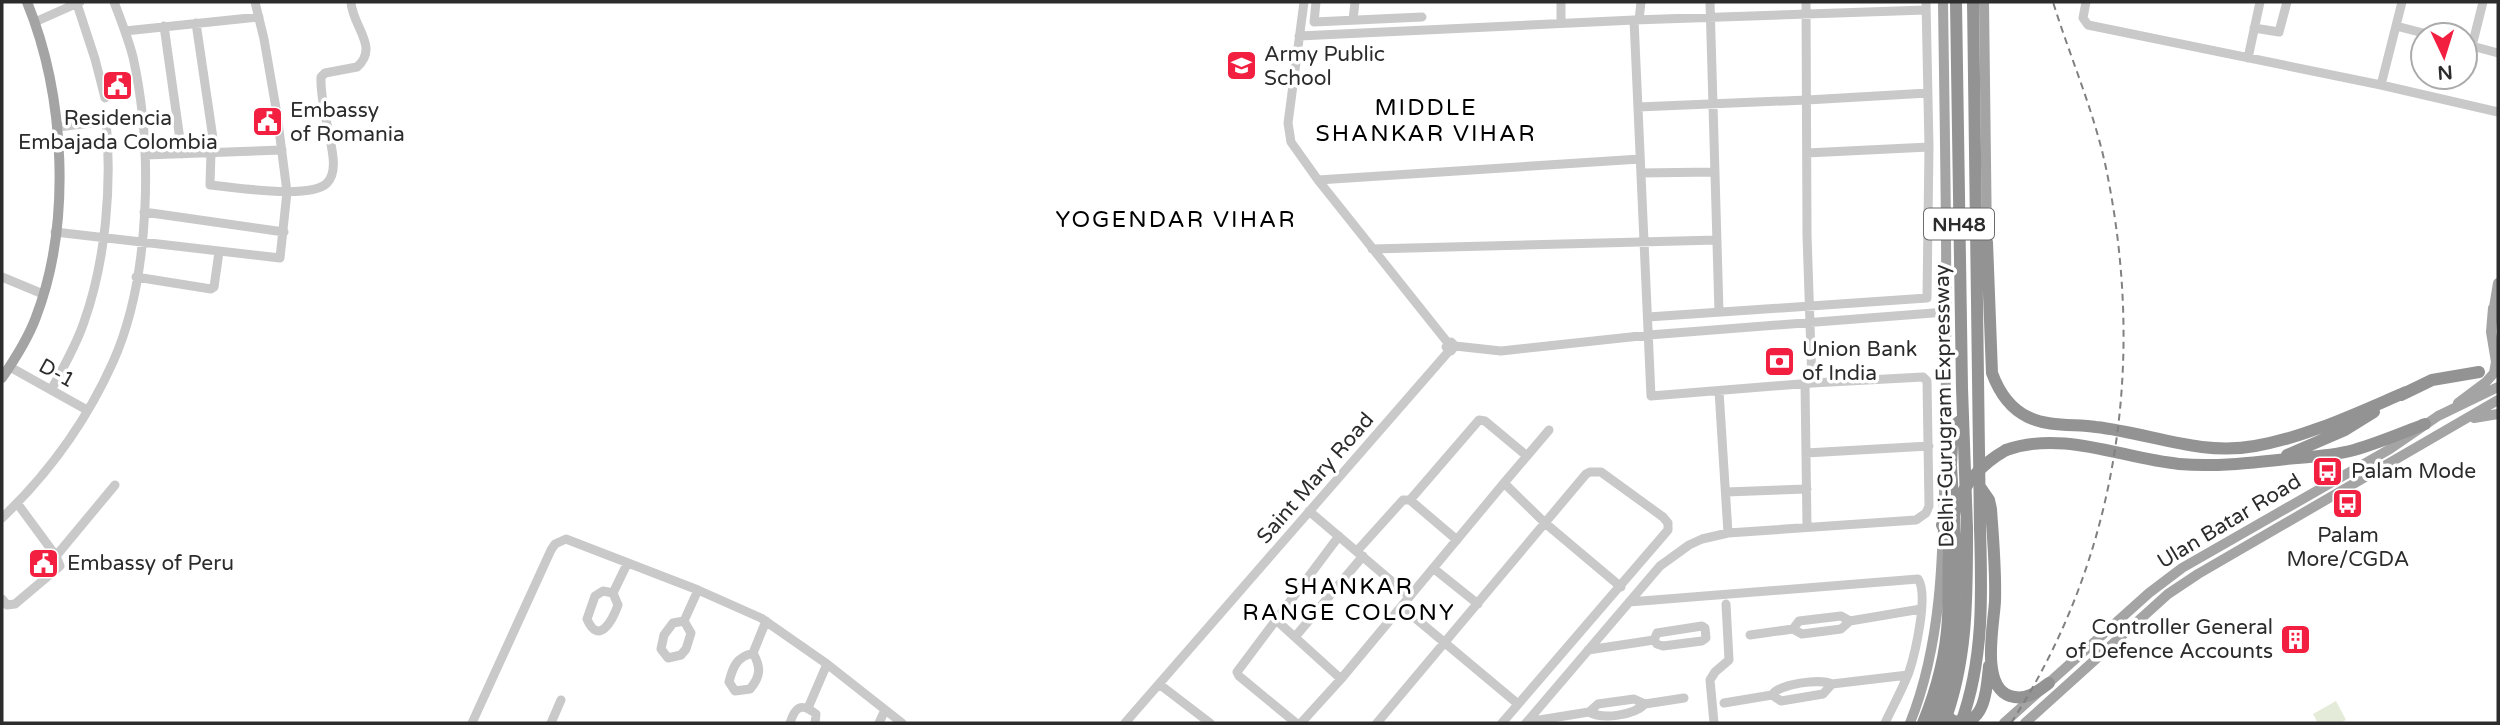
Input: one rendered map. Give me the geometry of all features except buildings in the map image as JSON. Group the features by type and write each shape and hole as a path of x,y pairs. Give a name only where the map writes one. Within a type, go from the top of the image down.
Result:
{"highway":[{"name":"Delhi-Gurugram Expressway","path":"1944,723 1952,702 1964,646 1966,622 1967,528 1956,2"},
{"name":"Delhi-Gurugram Expressway","path":"1961,723 1974,677 1980,633 1973,2"},
{"path":"1987,242 1992,373 1998,390 2008,403 2022,414 2040,422 2105,428 2204,448 2258,446 2324,426 2440,378 2479,372"},
{"path":"2259,462 2293,453 2322,441 2406,392"},
{"path":"1935,723 1952,648 1956,552 1951,448 1953,426 1963,419"},
{"path":"1923,723 1935,694 1944,657 1948,617 1949,530 1956,504 1967,482 1983,466 2006,450 2030,443 2064,442 2180,464 2231,465 2333,454 2366,446 2425,424"},
{"path":"1942,693 1942,708 1951,720 1964,722 1976,717 1984,694 1995,599 1991,509 1989,500 1980,487"},
{"path":"1942,525 1956,552"},
{"path":"1991,649 1995,680 2005,694 2018,698 2029,697 2049,683"}],"main road":[{"path":"2,378 36,317 43,295 55,232 60,176 58,127 52,89 36,22 27,2"},
{"path":"1910,723 1927,674 1937,619 1942,525 1946,312 1943,2"},
{"path":"1977,264 1987,242 1984,2"},
{"path":"2438,416 2486,382 2494,373 2496,362 2491,332 2498,283"},
{"path":"2493,308 2498,354"},
{"name":"Ulan Batar Road","path":"2004,723 2149,593 2182,568 2390,449 2438,416 2498,387"},
{"name":"Ulan Batar Road","path":"2025,723 2168,594 2498,400"},
{"path":"2458,423 2498,414"},
{"path":"1916,710 1923,723"}],"street":[{"path":"2,518 54,458 87,410 118,350 136,277 144,212 145,155 133,60 114,2"},
{"path":"55,232 279,258 287,192 255,2"},
{"path":"195,23 213,152 210,185 287,192 320,188 330,178 333,160 321,77 357,67 367,55 367,46 352,11 351,2"},
{"path":"1304,2 1288,123 1289,138 1318,180 1451,346 1501,351 1648,335 1946,312"},
{"path":"1311,35 1316,2"},
{"path":"1353,20 1355,2"},
{"path":"1561,2 1561,23"},
{"path":"1527,723 1649,577 1682,549 1702,539 1728,533 1916,520 1922,517 1929,506 1926,378 1808,383 1651,396 1638,107 1637,20 1640,2"},
{"path":"1710,2 1719,312"},
{"path":"1806,2 1809,323 1807,527"},
{"path":"2086,2 2083,18 2088,25 2381,85 2498,112"},
{"path":"2248,58 2260,2"},
{"path":"2254,28 2279,32 2287,2"},
{"path":"2381,85 2402,2"},
{"path":"2477,21 2483,2"},
{"path":"36,22 79,3 105,97"},
{"path":"1299,36 1807,14 1926,6 1929,147 1927,298 1648,317"},
{"path":"1314,22 1422,17"},
{"path":"125,31 259,18"},
{"path":"164,26 182,154"},
{"path":"2396,26 2409,29"},
{"path":"2479,48 2498,53"},
{"path":"1638,107 1927,93"},
{"path":"58,127 141,117"},
{"path":"51,390 84,322 92,295 109,176 106,120"},
{"path":"1807,153 1929,147"},
{"path":"145,155 282,150"},
{"path":"1318,180 1640,159"},
{"path":"1641,173 1714,172"},
{"path":"144,212 284,232"},
{"path":"1372,249 1717,240"},
{"path":"136,277 211,289 214,287 219,252"},
{"path":"2,277 43,295"},
{"name":"Saint Mary Road","path":"1125,723 1451,346"},
{"name":"D-1","path":"10,367 87,410"},
{"path":"1719,391 1728,533"},
{"path":"1410,500 1479,420 1485,421 1527,456"},
{"path":"1301,723 1402,607 1549,430"},
{"path":"1806,453 1928,446"},
{"path":"1377,723 1586,474 1601,472 1663,517 1668,527 1666,533 1502,723"},
{"path":"1504,483 1545,523 1621,587"},
{"path":"56,556 115,485"},
{"path":"1726,492 1807,489"},
{"path":"1295,637 1402,500 1410,500 1457,540"},
{"path":"2,599 7,605 11,605 26,596 58,570 60,563 17,503"},
{"path":"1309,511 1409,596"},
{"path":"1296,723 1237,674 1339,536"},
{"path":"472,723 555,544 566,539 698,590 766,621 827,664 902,723"},
{"path":"613,593 628,564"},
{"path":"1433,568 1478,604"},
{"path":"1629,602 1916,579 1922,584 1922,609 1908,674 1885,723"},
{"path":"684,621 698,590"},
{"path":"1714,723 1709,687 1711,676 1727,662 1730,655 1726,604"},
{"path":"1402,607 1518,704"},
{"path":"1750,635 1793,629 1799,621 1841,616 1850,621 1922,609"},
{"path":"1276,620 1341,679"},
{"path":"753,653 766,621"},
{"path":"1702,626 1705,628 1706,638 1702,641 1663,646 1654,640 1657,633 1702,626"},
{"path":"1588,650 1654,640"},
{"path":"808,708 827,664"},
{"path":"1724,703 1772,695 1781,701 1822,694 1832,684 1908,674"},
{"path":"1159,684 1210,723"},
{"path":"1527,723 1589,712 1599,716 1635,712 1645,704 1684,698"},
{"path":"551,723 561,700"},
{"path":"790,723 796,709 808,708 817,715 815,723"},
{"path":"879,723 885,710"}],"green space":[{"path":"2336,701 2346,720 2339,723 2318,723 2313,714"}],"railway":[{"path":"2011,723 2048,659 2077,593 2099,525 2114,456 2122,385 2123,313 2118,240 2106,168 2053,2"}],"place":[{"name":"Army Public School","path":"1241,66"},
{"name":"Residencia Embajada Colombia","path":"118,86"},
{"name":"Embassy of Romania","path":"267,122"},
{"name":"Union Bank of India","path":"1779,361"},
{"name":"Palam Mode","path":"2328,471"},
{"name":"Palam More/CGDA","path":"2348,503"},
{"name":"Embassy of Peru","path":"44,563"},
{"name":"Controller General of Defence Accounts","path":"2296,639"}],"district":[{"name":"MIDDLE SHANKAR VIHAR","path":"1426,120"},
{"name":"YOGENDAR VIHAR","path":"1176,219"},
{"name":"SHANKAR RANGE COLONY","path":"1349,599"}]}
